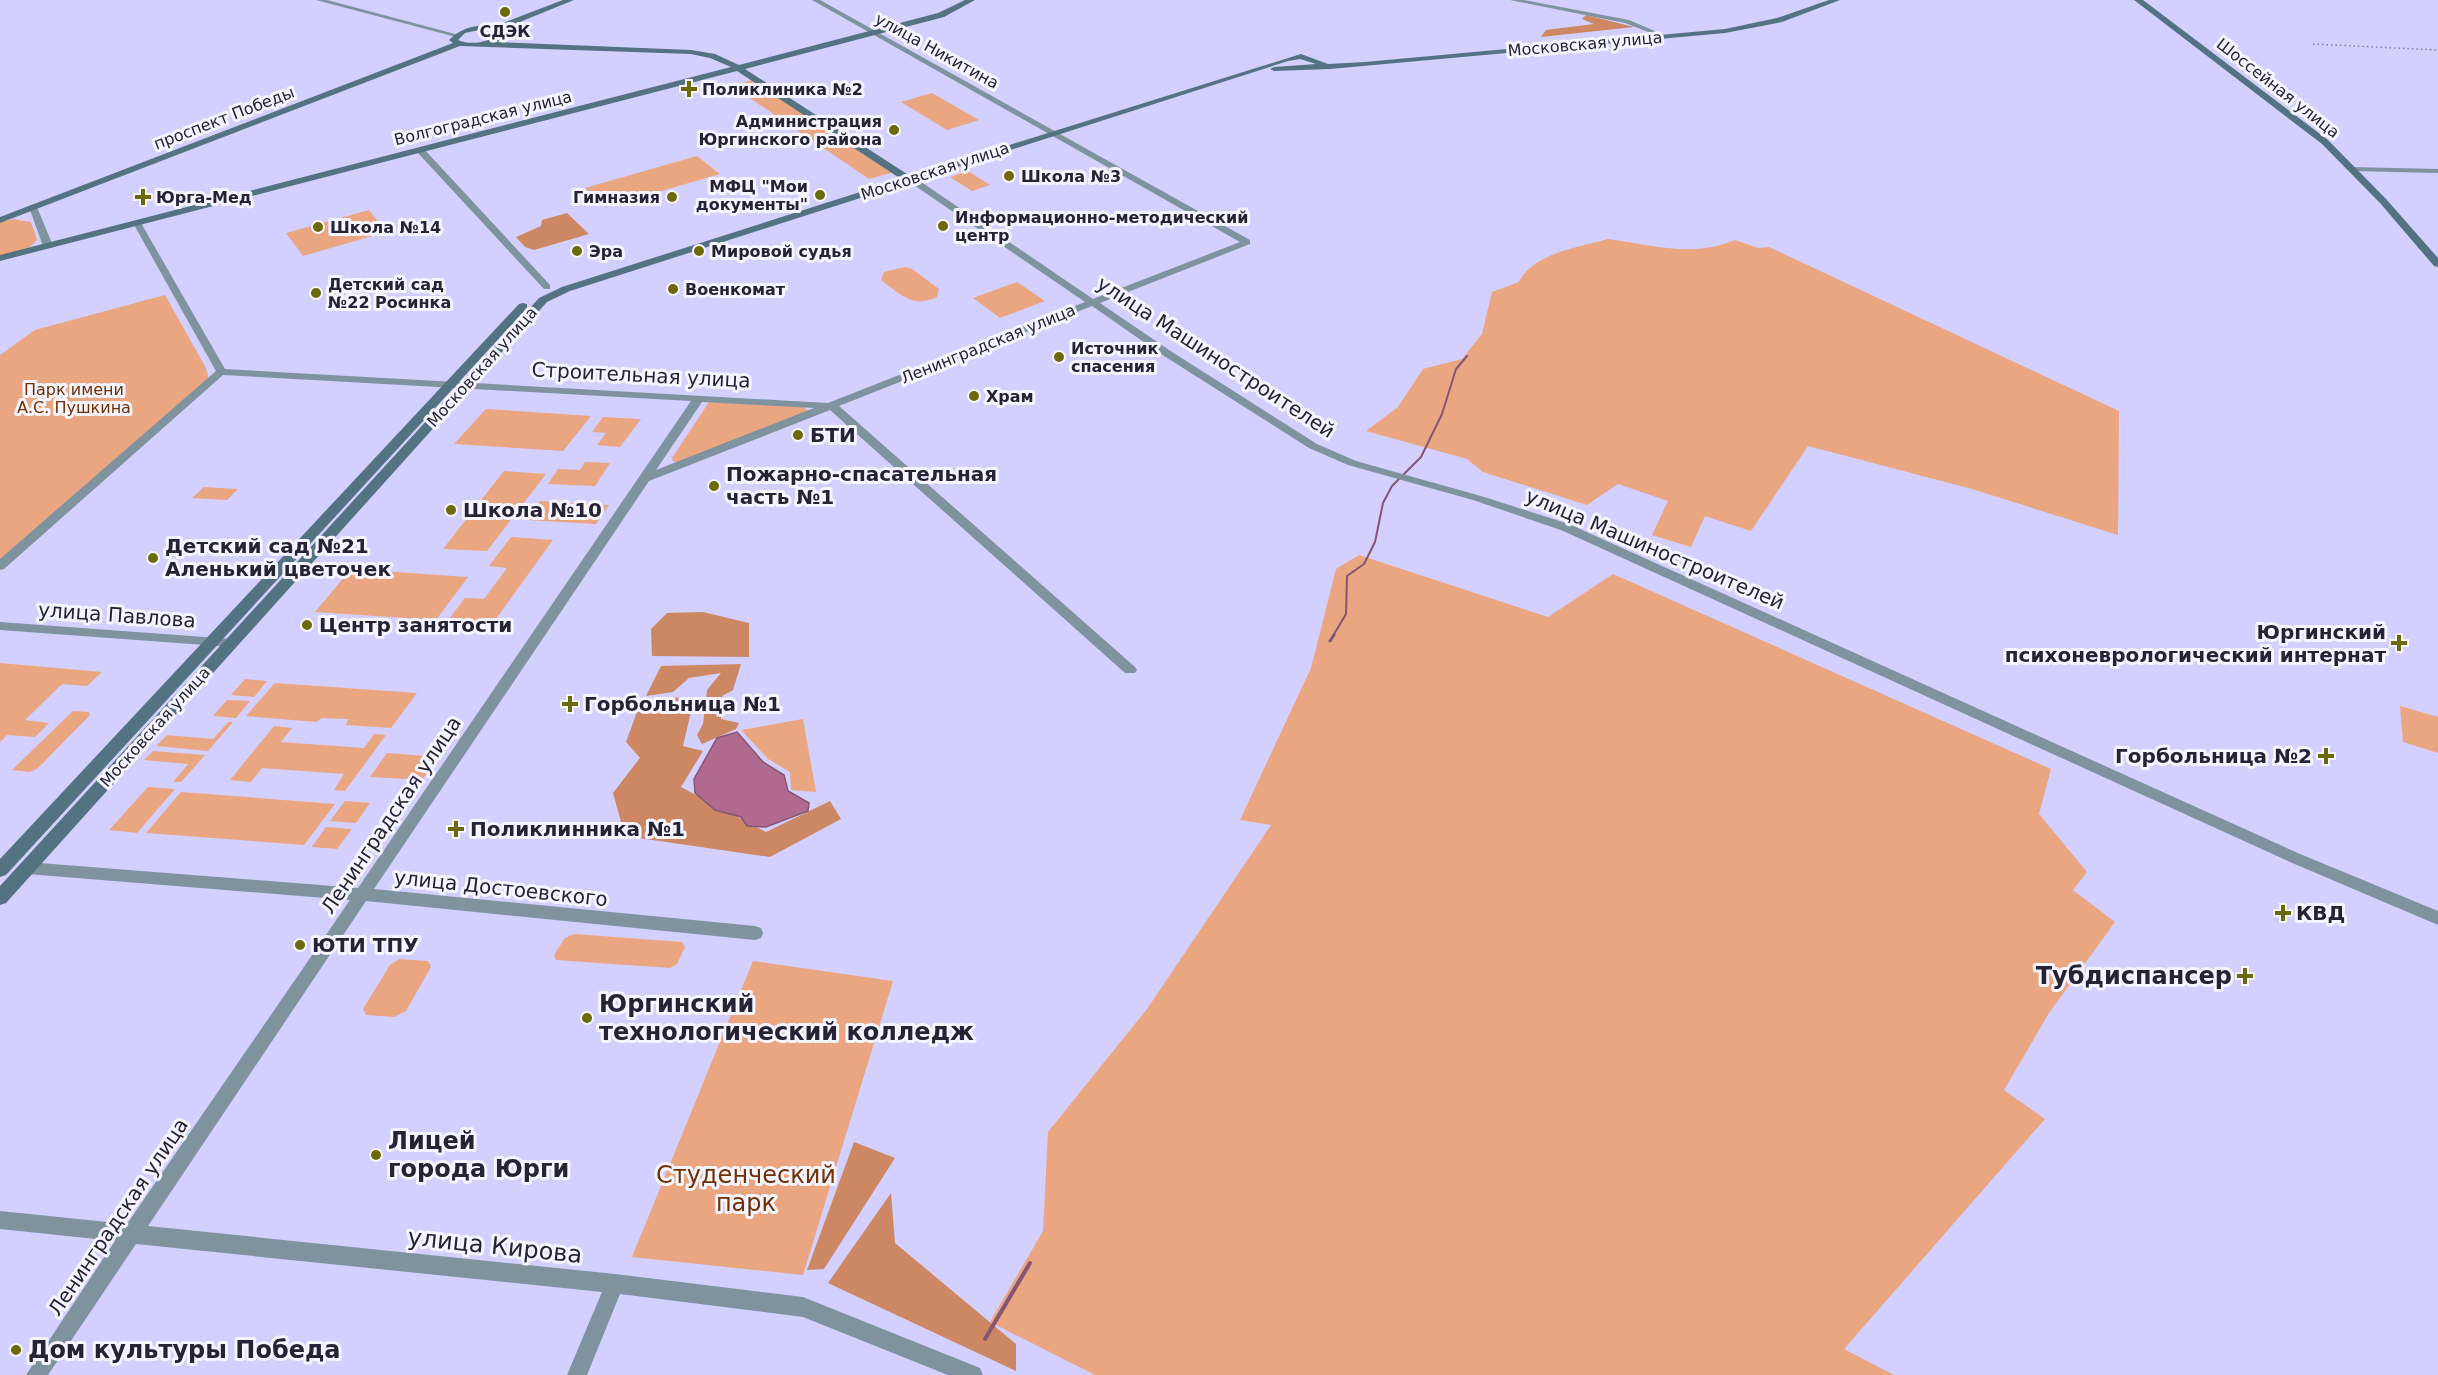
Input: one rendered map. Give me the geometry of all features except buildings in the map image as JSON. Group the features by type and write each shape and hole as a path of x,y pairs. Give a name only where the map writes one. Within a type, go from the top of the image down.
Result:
{"main road":[{"path":"496,28 566,0"},
{"path":"0,218 457,38 477,28 496,28 570,0"},
{"path":"48,245 873,32 940,14 969,0"},
{"name":"Московская улица","path":"1241,73 1666,37 1753,26 1790,17 1836,0"},
{"name":"Шоссейная улица","path":"2138,0 2304,124 2353,169 2438,264"},
{"path":"486,43 505,34 496,28"},
{"path":"457,38 486,43 691,52 712,56 740,67 907,177"},
{"name":"Московская улица","path":"907,177 1008,142 1065,129 1270,64 1301,57 1317,65"},
{"path":"1270,64 1279,69"},
{"name":"Волгоградская улица","path":"0,258 740,67"},
{"name":"Московская улица","path":"1,867 534,294 1049,131"},
{"name":"Московская улица","path":"0,898 552,290"}],"street":[{"path":"319,0 457,38"},
{"path":"327,0 457,38"},
{"name":"улица Никитина","path":"815,0 1246,243"},
{"path":"1513,0 1627,21 1666,37"},
{"path":"423,149 552,290"},
{"path":"2353,169 2438,171"},
{"name":"улица Машиностроителей","path":"907,177 1294,436 1336,457 1565,526 2295,858 2438,918"},
{"path":"30,206 48,245"},
{"path":"0,566 220,372 137,224"},
{"name":"Ленинградская улица","path":"646,478 1246,243"},
{"name":"Строительная улица","path":"220,372 831,406"},
{"name":"Ленинградская улица","path":"36,1375 699,398"},
{"path":"831,406 847,417 1130,670"},
{"name":"улица Павлова","path":"0,626 232,643"},
{"name":"улица Достоевского","path":"27,868 362,895 755,933"},
{"name":"улица Кирова","path":"0,1220 615,1284 803,1307 973,1375"},
{"path":"578,1375 615,1284"}],"green space":[{"path":"755,79 894,172 869,179 732,86"},
{"path":"932,93 979,120 947,130 901,102"},
{"path":"697,156 720,174 606,207 585,188"},
{"path":"968,171 990,185 972,191 950,177"},
{"path":"369,210 386,232 303,256 286,233"},
{"path":"14,219 31,222 37,240 28,249 0,256 0,222"},
{"path":"1608,239 1672,249 1703,248 1735,240 1758,248 1769,247 2119,411 2118,535 1972,489 1808,446 1751,531 1705,516 1691,547 1652,535 1668,501 1618,484 1587,505 1483,472 1467,459 1366,431 1398,407 1423,369 1462,359 1482,334 1492,292 1519,282 1535,264 1546,258 1571,248"},
{"path":"905,267 912,269 939,289 937,297 914,301 901,295 881,280 884,272"},
{"path":"1017,282 1045,301 1000,318 973,298"},
{"name":"Парк имени А.С. Пушкина","path":"165,295 206,368 209,380 0,561 0,355 35,330"},
{"path":"709,402 801,406 809,411 680,463 673,461 672,458"},
{"path":"486,409 591,416 563,451 454,444"},
{"path":"603,417 641,419 620,447 597,445 606,433 592,432"},
{"path":"585,462 610,463 595,486 548,484 558,469 580,470"},
{"path":"504,471 546,474 487,551 443,549"},
{"path":"204,487 238,489 227,500 192,498"},
{"path":"540,501 609,505 596,524 526,520"},
{"path":"511,537 553,540 493,623 448,620 465,598 484,599 507,568 489,566"},
{"path":"1359,555 1548,617 1613,574 2051,769 2039,814 2087,872 2073,890 2115,922 2049,1013 2004,1090 2045,1119 1844,1349 1894,1375 1095,1375 990,1322 1043,1231 1048,1132 1147,1009 1271,825 1240,820 1311,668 1336,569"},
{"path":"351,569 468,577 436,620 315,612"},
{"path":"0,663 102,672 87,686 62,684 25,720 49,723 35,737 7,735 0,742"},
{"path":"245,679 267,681 254,697 231,695"},
{"path":"275,683 417,693 391,728 346,725 348,719 322,718 316,722 246,716"},
{"path":"227,700 250,701 236,718 213,716"},
{"path":"2400,706 2438,717 2438,753 2403,742"},
{"path":"73,711 89,712 90,715 38,768 30,772 12,770"},
{"path":"803,719 816,792 791,790 790,772 768,759 741,730"},
{"path":"228,722 233,722 208,751 156,746 167,735 213,739"},
{"path":"274,726 292,728 281,742 364,748 374,734 386,735 345,791 334,790 344,774 262,768 251,782 230,780"},
{"path":"153,751 205,755 181,782 173,782 188,764 144,760"},
{"path":"387,753 439,757 422,780 370,777"},
{"path":"148,787 175,789 137,833 109,830"},
{"path":"181,792 335,804 304,845 146,833"},
{"path":"345,801 370,803 356,823 330,821"},
{"path":"326,827 352,829 337,849 312,847"},
{"path":"574,934 682,942 685,947 677,964 670,968 556,960 554,955 565,938"},
{"path":"399,959 428,961 431,967 406,1011 394,1017 366,1015 363,1009 390,965"},
{"name":"Студенческий парк","path":"753,961 893,981 803,1275 632,1257"}],"shaded area":[{"path":"1586,15 1634,27 1541,37 1546,30 1594,24 1582,19"},
{"path":"567,213 589,234 534,250 525,247 516,237 541,226 542,220"},
{"path":"703,612 749,623 749,657 652,656 651,629 667,613"},
{"path":"741,664 733,690 722,696 721,719 739,723 736,729 702,744 697,735 703,724 707,690 721,673 689,678 673,692 646,696 661,666"},
{"path":"670,697 694,699 683,746 703,751 681,787 766,832 830,801 841,819 770,857 625,836 613,793 640,758 626,742 638,709"},
{"path":"737,732 763,762 784,775 788,791 809,803 808,811 766,827 747,826 741,817 715,810 695,793 694,779 717,738"},
{"path":"854,1142 895,1158 824,1269 807,1270"},
{"path":"891,1193 895,1243 1016,1344 1016,1371 828,1283"}],"waterway":[{"path":"1333,636 1346,614 1347,576 1364,564 1375,542 1383,503 1392,486 1421,457 1442,414 1456,369 1467,356"},
{"path":"1330,641 1334,635"},
{"path":"985,1339 1030,1263"}],"railway":[{"path":"2313,44 2438,50"}],"place":[{"name":"СДЭК","path":"505,12"},
{"name":"Поликлиника №2","path":"689,89"},
{"name":"Администрация Юргинского района","path":"894,130"},
{"name":"Школа №3","path":"1009,176"},
{"name":"МФЦ \"Мои документы\"","path":"820,195"},
{"name":"Юрга-Мед","path":"143,197"},
{"name":"Гимназия","path":"672,197"},
{"name":"Информационно-методический центр","path":"943,226"},
{"name":"Школа №14","path":"318,227"},
{"name":"Эра","path":"577,251"},
{"name":"Мировой судья","path":"699,251"},
{"name":"Военкомат","path":"673,289"},
{"name":"Детский сад №22 Росинка","path":"316,293"},
{"name":"Источник спасения","path":"1059,357"},
{"name":"Храм","path":"974,396"},
{"name":"БТИ","path":"798,435"},
{"name":"Пожарно-спасательная часть №1","path":"714,486"},
{"name":"Школа №10","path":"451,510"},
{"name":"Детский сад №21 Аленький цветочек","path":"153,558"},
{"name":"Центр занятости","path":"307,625"},
{"name":"Юргинский психоневрологический интернат","path":"2399,643"},
{"name":"Горбольница №1","path":"570,704"},
{"name":"Горбольница №2","path":"2326,756"},
{"name":"Поликлинника №1","path":"456,829"},
{"name":"КВД","path":"2283,913"},
{"name":"ЮТИ ТПУ","path":"300,945"},
{"name":"Тубдиспансер","path":"2245,976"},
{"name":"Юргинский технологический колледж","path":"587,1018"},
{"name":"Лицей города Юрги","path":"376,1155"},
{"name":"Дом культуры Победа","path":"16,1350"}]}
